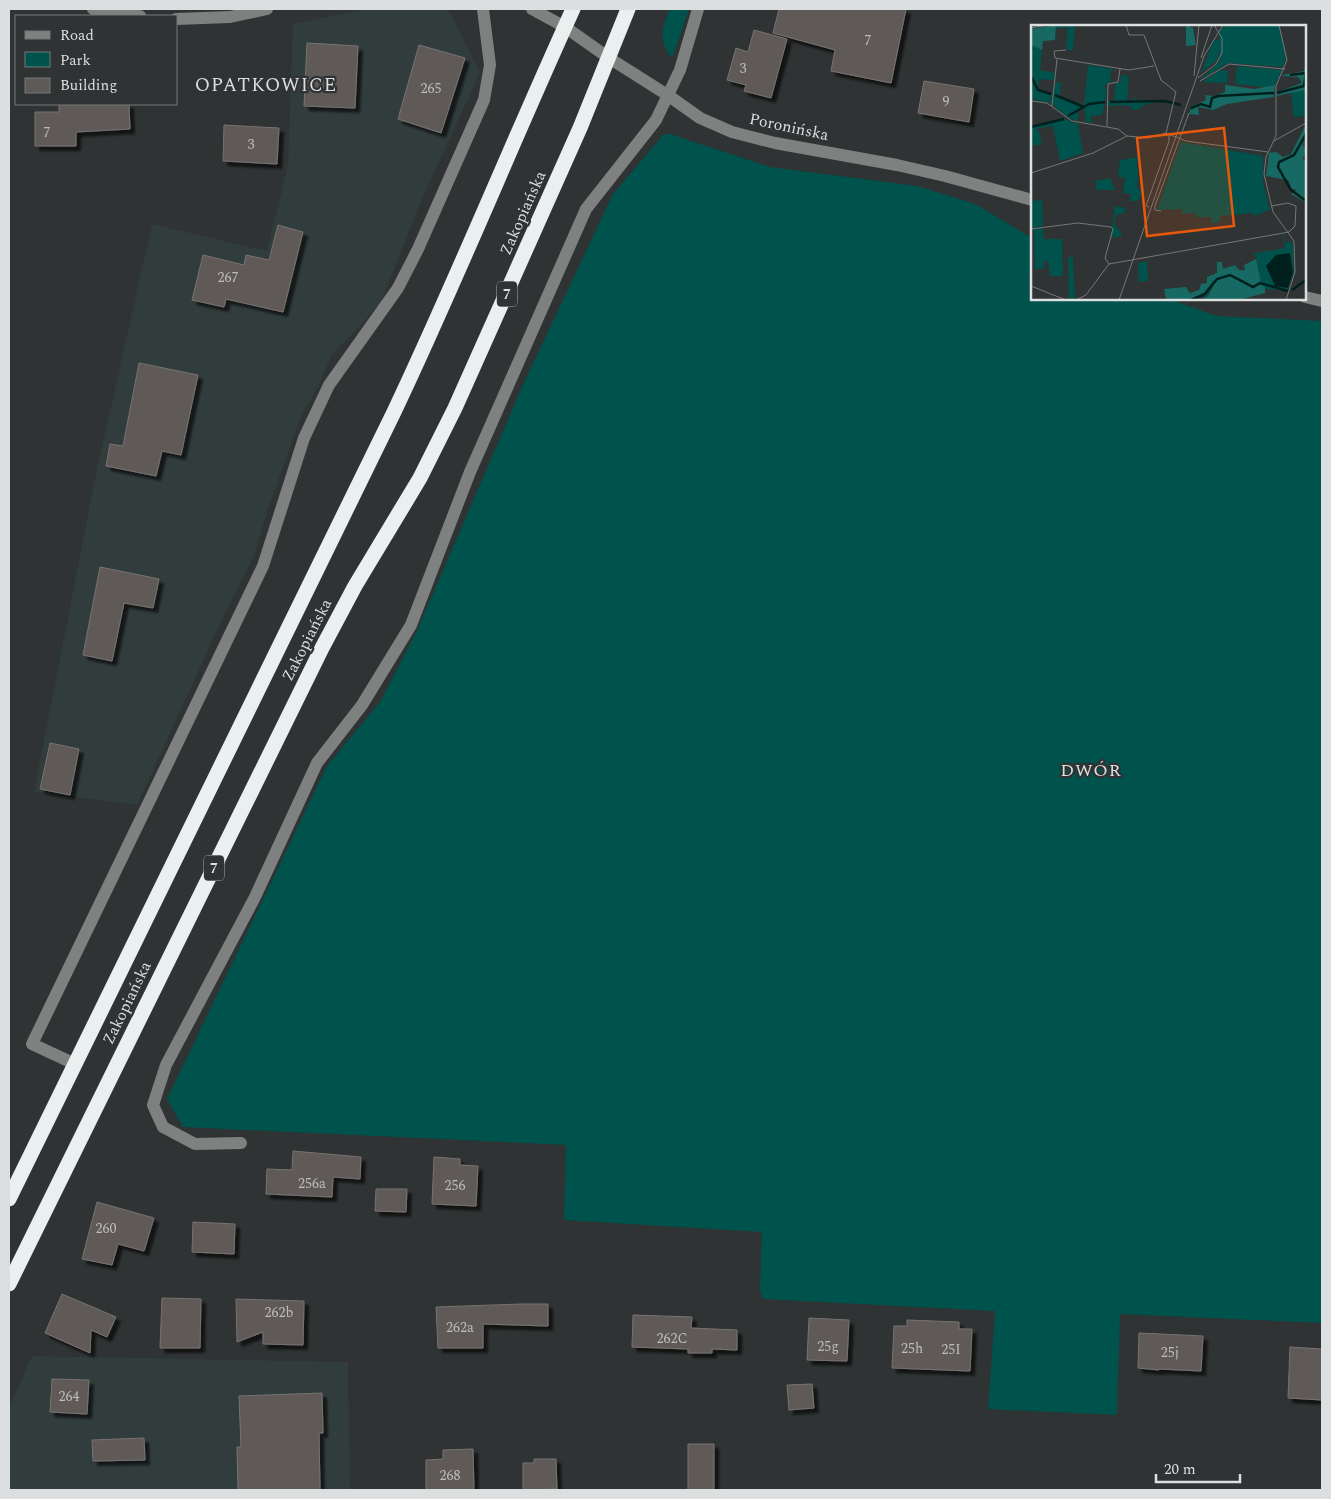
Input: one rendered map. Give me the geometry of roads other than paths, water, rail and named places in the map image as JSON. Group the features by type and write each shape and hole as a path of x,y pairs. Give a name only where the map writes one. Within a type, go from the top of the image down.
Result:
{"highway":[{"name":"Zakopiańska","path":"9,1199 432,332 573,9"},
{"name":"Zakopiańska","path":"9,1284 322,648 355,586 412,491 441,437 580,128 628,9"}],"street":[{"path":"93,9 131,15"},
{"path":"178,19 230,17 267,9"},
{"path":"75,1064 32,1044 263,566 304,438 329,385 398,288 418,249 484,100 490,65 483,9"},
{"name":"Poronińska","path":"532,9 564,27 700,118 732,132 775,143 897,164 1031,200"},
{"path":"241,1143 194,1144 163,1127 153,1105 166,1065 255,897 317,763 362,705 411,625 467,479 586,209 656,120 680,70 698,9"},
{"path":"1306,297 1322,301"}],"district":[{"name":"OPATKOWICE","path":"266,85"},
{"name":"DWÓR","path":"1091,770"}]}
